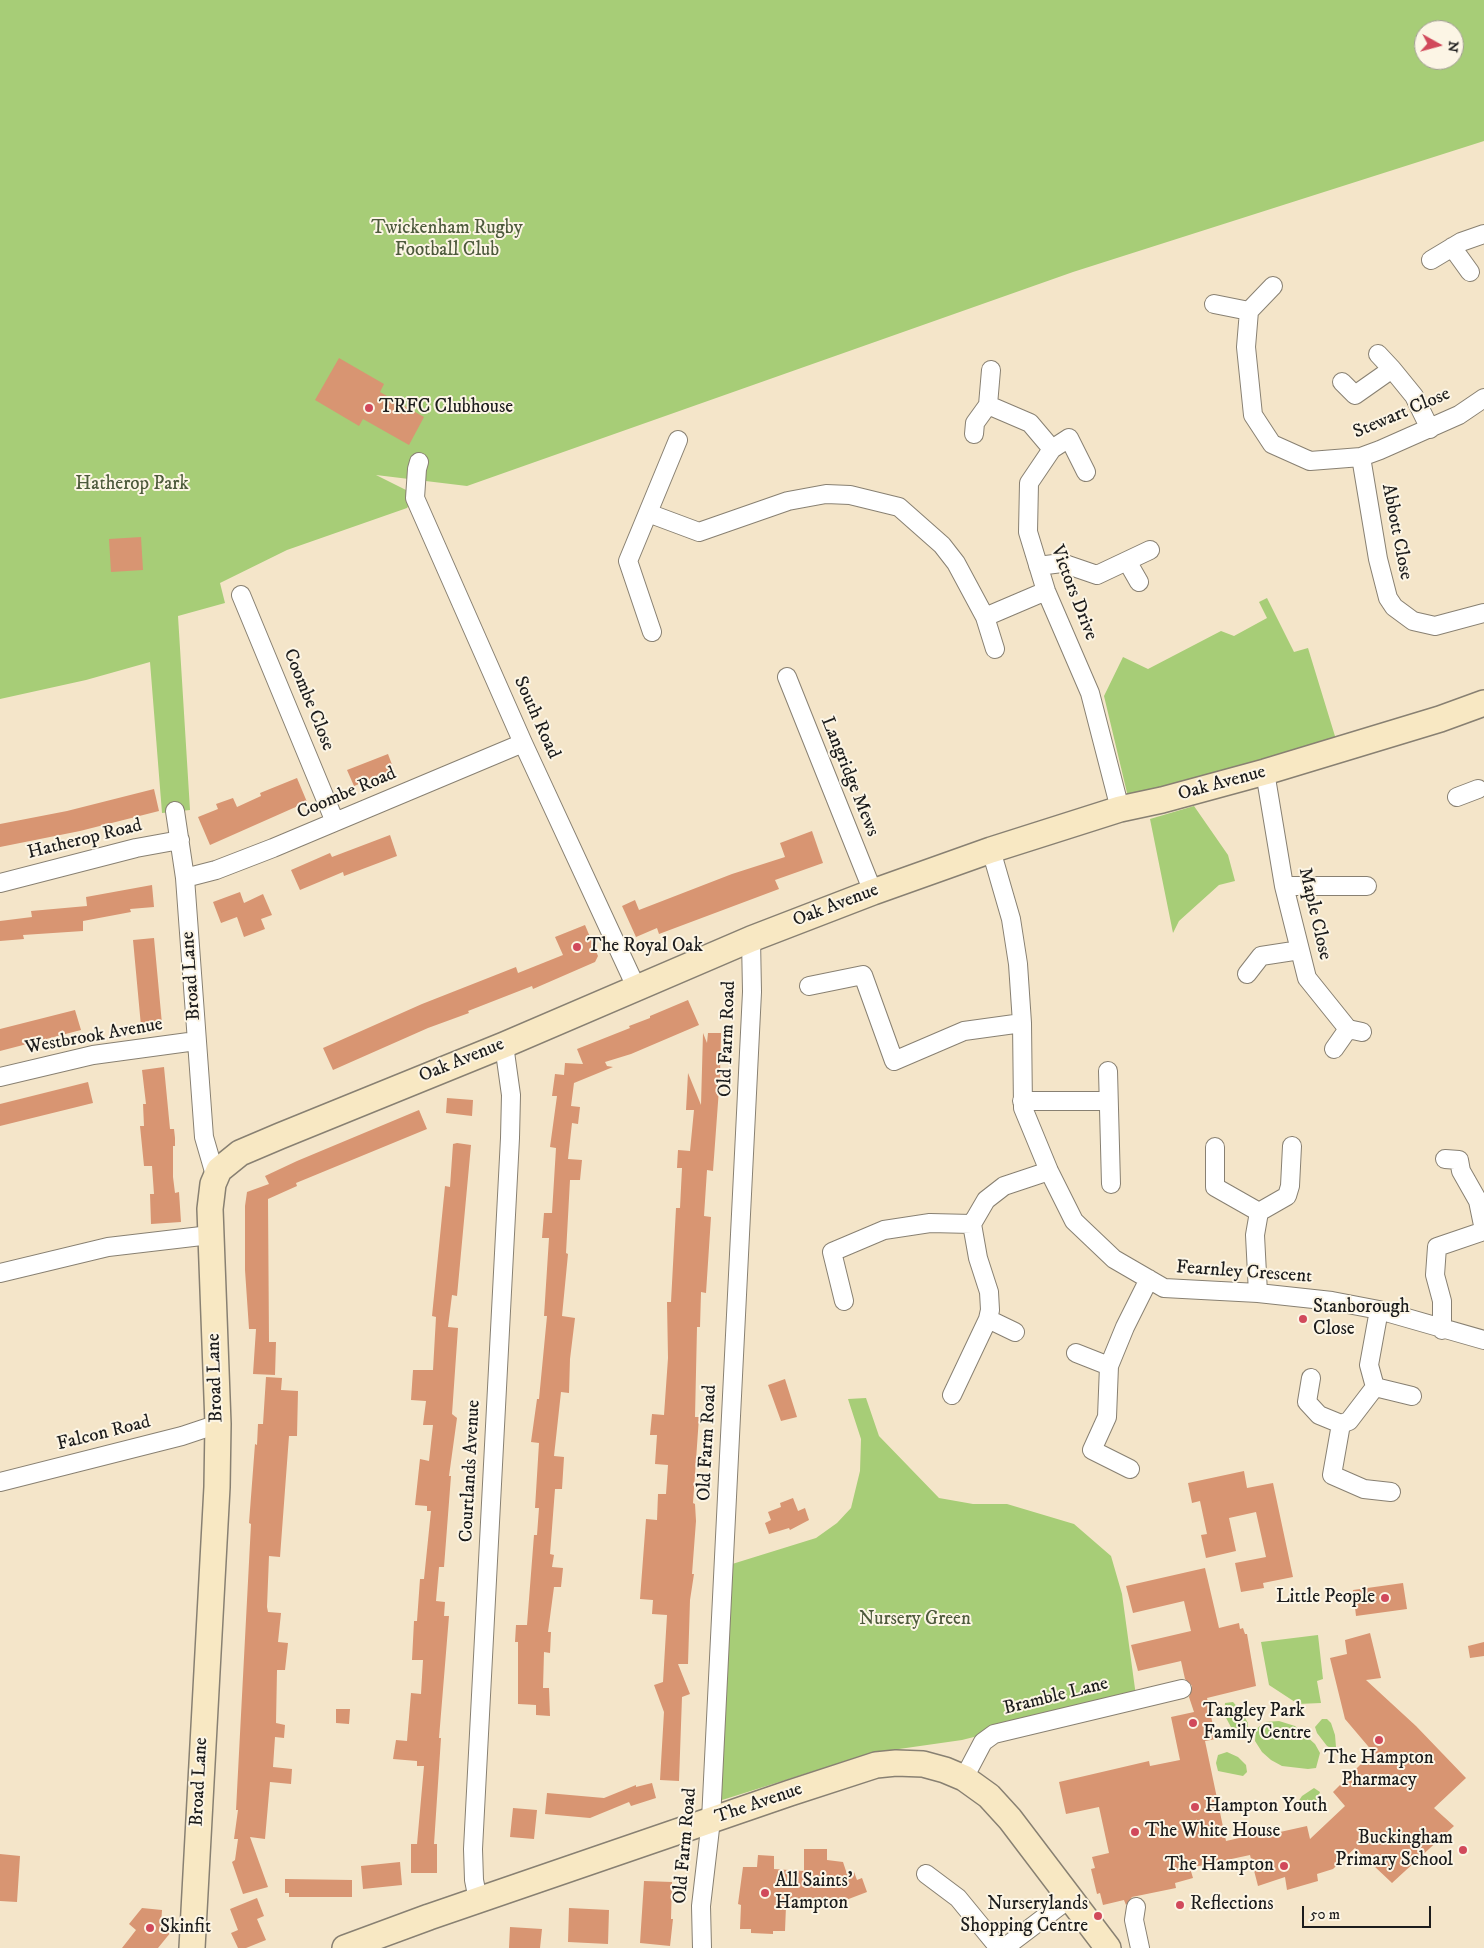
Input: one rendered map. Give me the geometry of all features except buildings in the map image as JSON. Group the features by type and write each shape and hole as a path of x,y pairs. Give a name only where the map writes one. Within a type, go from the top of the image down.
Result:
{"street":[{"path":"1431,260 1452,247 1484,234"},
{"path":"1452,247 1470,272"},
{"path":"1214,304 1249,311 1273,286"},
{"name":"Stewart Close","path":"1249,311 1246,347 1252,416 1272,444 1310,461 1360,457 1430,429 1459,415 1484,398"},
{"path":"1378,354 1414,396 1430,429"},
{"path":"1342,382 1355,395 1392,369"},
{"path":"974,434 974,423 988,406 991,370"},
{"path":"988,406 1030,423 1052,449 1069,438 1086,472"},
{"path":"652,632 628,562 678,440"},
{"name":"Victors Drive","path":"1052,449 1030,483 1028,532 1046,591 1090,693 1120,809"},
{"name":"Abbott Close","path":"1360,457 1380,568 1388,598 1394,607 1413,621 1435,626 1484,613"},
{"name":"South Road","path":"419,462 415,498 523,743 636,987"},
{"path":"648,513 699,532 788,501 826,494 850,495 899,507 942,545 956,563 985,617 995,649"},
{"path":"1038,566 1062,563 1097,575 1150,550"},
{"path":"1127,561 1138,582"},
{"path":"985,617 1046,591"},
{"name":"Coombe Close","path":"241,595 335,822"},
{"name":"Langridge Mews","path":"787,677 873,892"},
{"name":"Oak Avenue","path":"215,1175 227,1162 240,1153 504,1045 751,939 873,892 991,850 1120,809 1162,800 1265,772 1484,703"},
{"name":"Coombe Road","path":"185,878 216,870 523,743"},
{"name":"Maple Close","path":"1265,772 1284,886 1307,978 1355,1031 1334,1048"},
{"path":"1457,797 1482,794"},
{"name":"Broad Lane","path":"175,811 185,878 205,1142 215,1175 211,1195 210,1235 218,1424 217,1488 192,1948"},
{"name":"Hatherop Road","path":"0,883 136,848 180,840"},
{"name":"Fearnley Crescent","path":"991,850 1011,919 1018,964 1022,1023 1023,1108 1049,1171 1074,1222 1114,1259 1164,1288 1258,1293 1332,1301 1379,1310 1442,1330 1484,1340"},
{"path":"1284,886 1367,886"},
{"name":"Old Farm Road","path":"702,1948 701,1906 711,1820 752,992 751,939"},
{"path":"1247,974 1261,956 1300,950"},
{"path":"809,986 863,975 894,1061 964,1031 1022,1023"},
{"name":"Westbrook Avenue","path":"0,1077 93,1055 196,1041"},
{"name":"Courtlands Avenue","path":"478,1900 474,1880 472,1849 510,1138 511,1095 504,1045"},
{"path":"1108,1071 1111,1184"},
{"path":"1022,1101 1108,1101"},
{"path":"1258,1293 1255,1235 1259,1212 1286,1196 1290,1186 1292,1146"},
{"path":"1215,1147 1215,1187 1259,1212"},
{"path":"1442,1330 1442,1301 1435,1275 1437,1247 1484,1230 1478,1201 1461,1171 1459,1160 1445,1159"},
{"path":"952,1395 988,1319 991,1300 978,1258 972,1224 986,1200 1004,1186 1049,1171"},
{"path":"844,1301 832,1252 884,1230 930,1223 972,1224"},
{"path":"0,1273 108,1247 210,1235"},
{"path":"1130,1469 1092,1450 1107,1417 1109,1366 1125,1327 1149,1279"},
{"path":"1375,1387 1369,1365 1379,1310"},
{"path":"988,1319 1015,1332"},
{"path":"1076,1353 1109,1366"},
{"path":"1311,1378 1307,1402 1319,1415 1341,1424 1349,1421 1375,1387"},
{"path":"1375,1387 1412,1396"},
{"name":"Falcon Road","path":"0,1482 182,1436 218,1424"},
{"path":"1341,1424 1332,1475 1364,1489 1391,1492"},
{"name":"Bramble Lane","path":"964,1778 983,1742 994,1734 1182,1689"},
{"name":"The Avenue","path":"345,1948 711,1820 886,1763 929,1766 964,1778 982,1791 1002,1810 1108,1948"},
{"path":"926,1874 958,1898 999,1948"},
{"path":"1004,1948 1070,1898"},
{"path":"1136,1907 1134,1920 1140,1948"}],"green space":[{"name":"Twickenham Rugby Football Club","path":"0,0 1484,0 1484,141 1073,272 467,486 376,475 406,490 411,502 407,508 287,550 220,583 225,603 178,616 190,810 162,813 150,662 86,680 0,699"},
{"path":"1267,598 1294,652 1308,648 1338,746 1128,797 1104,696 1123,657 1148,669 1221,631 1234,636 1267,618 1259,602"},
{"path":"1194,806 1228,855 1235,881 1219,885 1179,921 1173,933 1150,819"},
{"name":"Nursery Green","path":"866,1398 879,1436 939,1498 973,1504 1007,1504 1074,1524 1111,1556 1122,1594 1136,1696 962,1740 871,1753 719,1801 729,1565 816,1538 837,1523 851,1508 860,1471 861,1439 848,1399"},
{"path":"1318,1635 1323,1679 1317,1681 1321,1703 1298,1704 1269,1685 1261,1642"},
{"path":"1233,1702 1248,1723 1248,1730 1241,1733 1232,1729 1224,1714 1225,1703"},
{"path":"1322,1719 1327,1719 1331,1723 1336,1747 1333,1749 1327,1746 1317,1733 1315,1727"},
{"path":"1279,1721 1295,1726 1315,1744 1320,1753 1316,1768 1282,1766 1262,1752 1255,1741 1256,1729 1265,1722"},
{"path":"1227,1752 1238,1757 1246,1765 1247,1772 1243,1776 1218,1771 1216,1763 1218,1755"},
{"path":"1314,1788 1320,1792 1314,1807 1308,1811 1299,1811 1298,1802 1302,1796"}],"place":[{"name":"TRFC Clubhouse","path":"369,408"},
{"name":"The Royal Oak","path":"577,947"},
{"name":"Stanborough Close","path":"1303,1319"},
{"name":"Little People","path":"1385,1598"},
{"name":"Tangley Park Family Centre","path":"1193,1723"},
{"name":"The Hampton Pharmacy","path":"1379,1740"},
{"name":"Hampton Youth","path":"1195,1807"},
{"name":"The White House","path":"1135,1832"},
{"name":"Buckingham Primary School","path":"1463,1850"},
{"name":"The Hampton","path":"1284,1866"},
{"name":"All Saints' Hampton","path":"765,1893"},
{"name":"Reflections","path":"1180,1905"},
{"name":"Nurserylands Shopping Centre","path":"1098,1916"},
{"name":"Skinfit","path":"150,1928"}],"park label":[{"name":"Hatherop Park","path":"132,485"}]}
